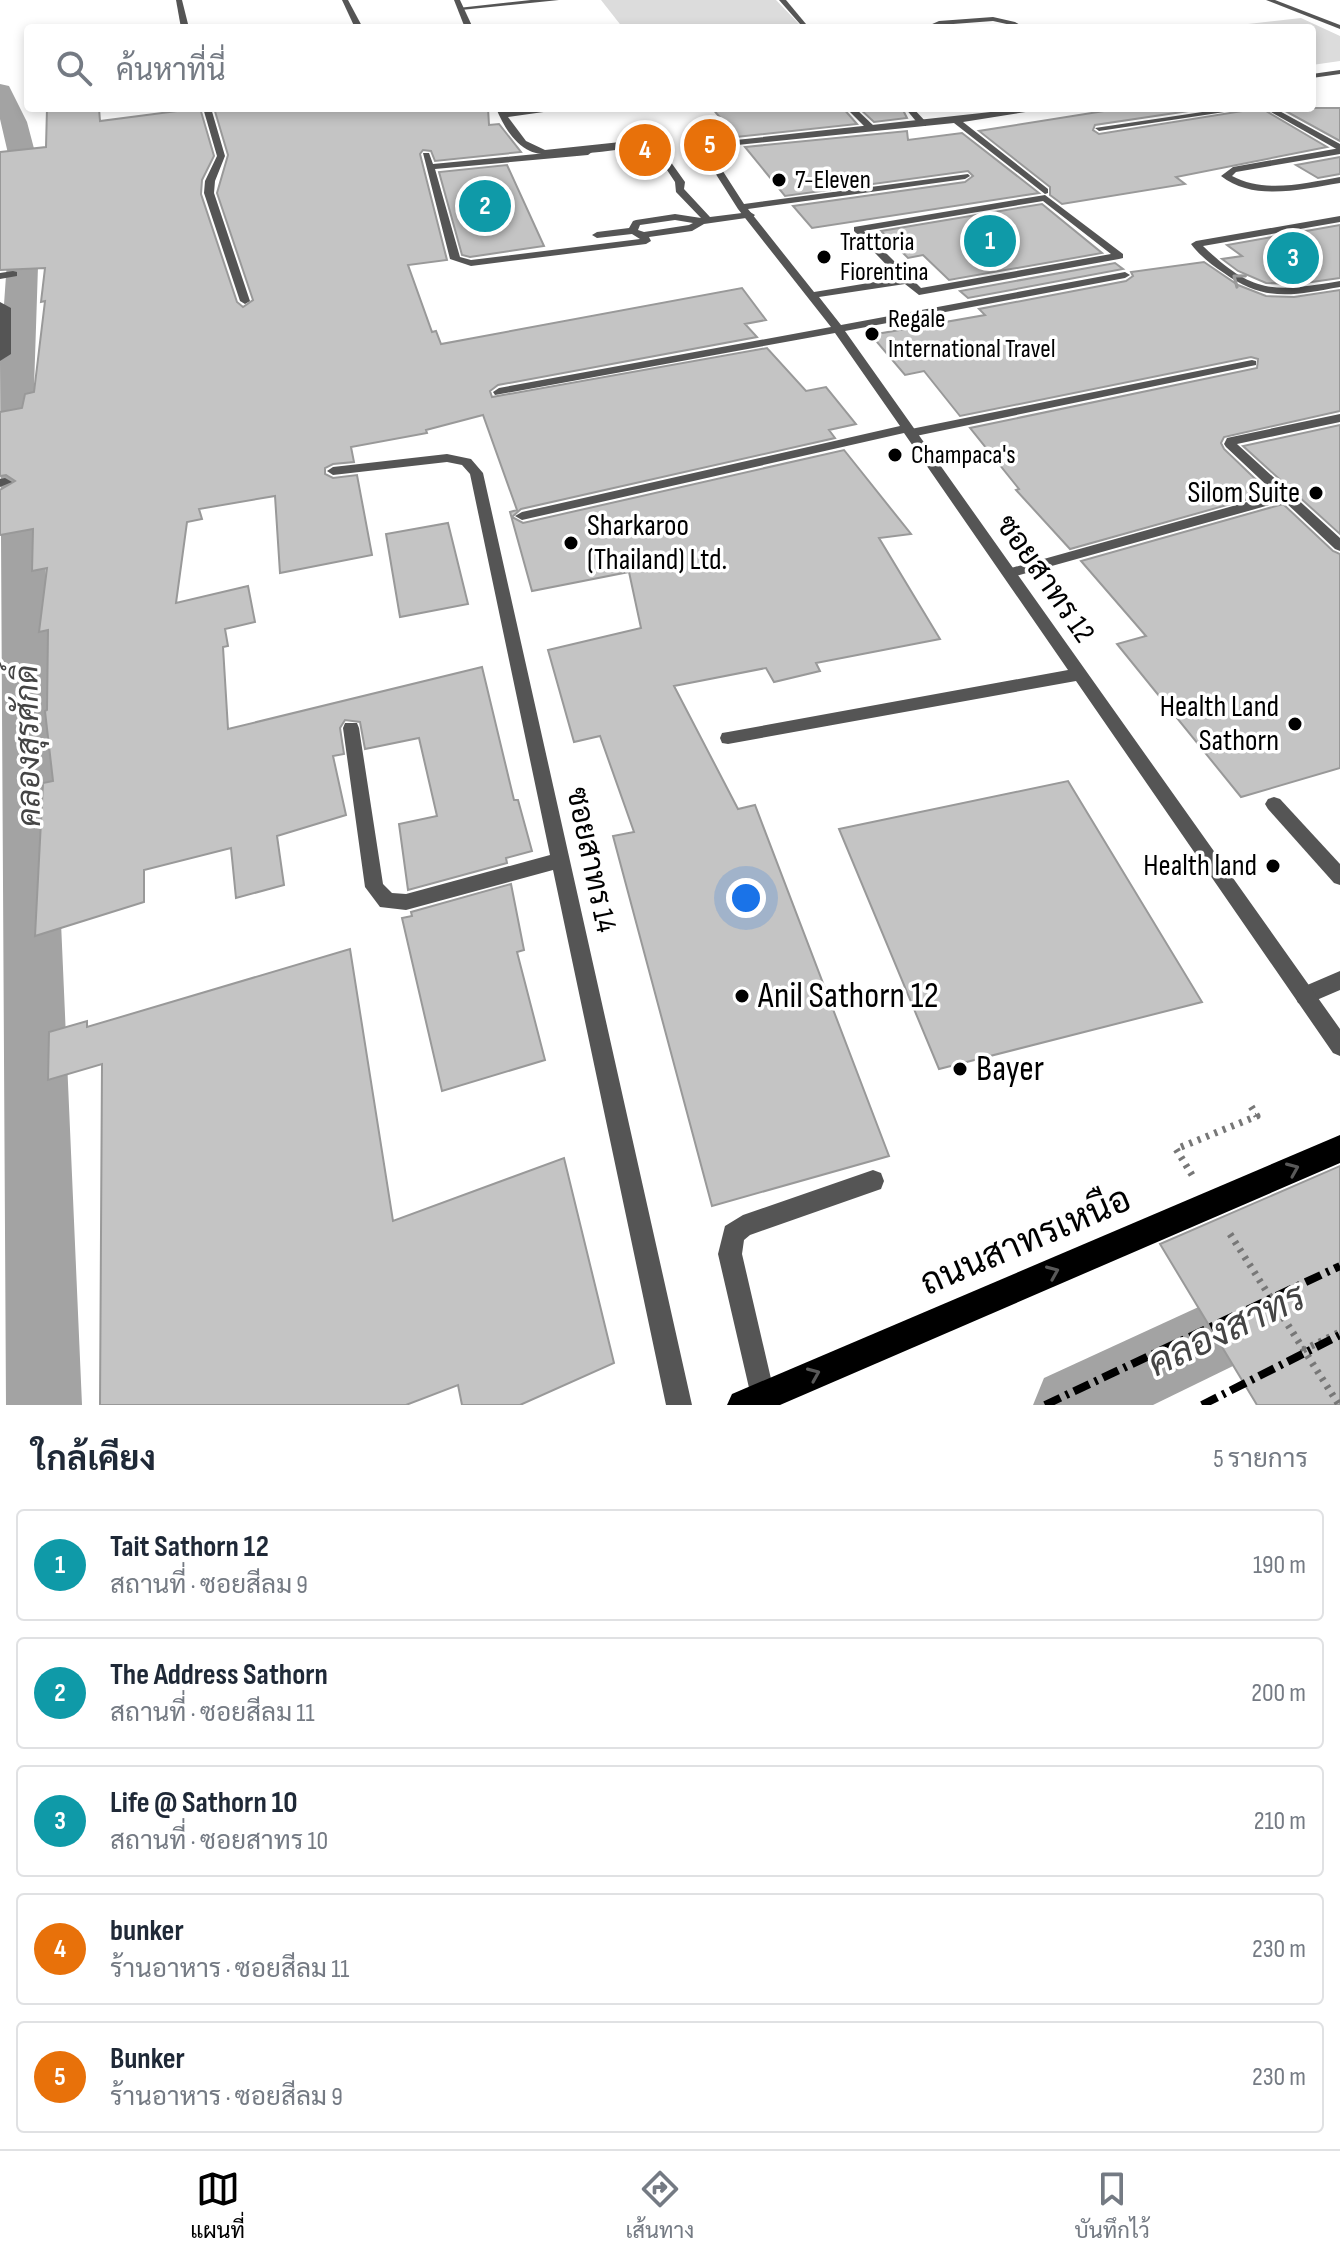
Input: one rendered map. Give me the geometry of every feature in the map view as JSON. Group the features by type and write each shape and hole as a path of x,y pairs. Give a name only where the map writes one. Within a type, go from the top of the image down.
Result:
{"main road":[{"name":"ถนนสาทรเหนือ","path":"752,1400 1340,1149"}],"street":[{"path":"179,0 184,24"},
{"path":"345,0 357,24"},
{"path":"457,0 467,24"},
{"path":"461,8 556,0"},
{"path":"782,0 803,22"},
{"path":"1269,0 1340,27"},
{"path":"936,24 997,19 1016,24"},
{"path":"1316,75 1340,72"},
{"path":"208,112 221,156 210,181 209,193 245,301"},
{"path":"502,112 524,147 534,152 668,140"},
{"path":"854,112 871,128 956,120 998,112"},
{"path":"912,112 923,124"},
{"path":"1099,128 1217,112"},
{"path":"1275,112 1340,150"},
{"path":"956,120 1045,191"},
{"name":"ซอยสาทร 12","path":"871,128 702,146 746,211 837,327 1340,1046"},
{"path":"430,167 655,146 680,182 679,190 705,220"},
{"path":"1340,150 1233,170 1226,176 1237,184 1279,188 1340,180"},
{"path":"426,155 455,259 471,263 646,241 638,233"},
{"path":"597,235 692,228 705,220 746,211 965,176"},
{"path":"1045,198 1119,256 919,292 907,280 857,229 1045,198"},
{"path":"1340,219 1196,244 1249,287 1262,291 1284,293 1340,284"},
{"path":"0,276 13,274"},
{"path":"499,392 1125,275"},
{"path":"813,295 907,280"},
{"path":"0,305 6,308 5,354 0,358"},
{"path":"522,516 910,430 1252,363"},
{"path":"1340,418 1231,441 1232,447 1340,546"},
{"name":"ซอยสาทร 14","path":"333,471 447,458 466,462 476,473 679,1405"},
{"path":"1009,573 1286,496"},
{"path":"728,738 1080,674"},
{"path":"351,728 374,887 387,901 406,902 560,860"},
{"path":"1274,804 1340,877"},
{"path":"1305,996 1340,980"},
{"path":"752,1400 730,1254 733,1234 743,1226 873,1181"}],"path":[{"path":"1202,1189 1176,1149 1257,1116 1249,1103"},
{"path":"1227,1230 1339,1405"},
{"path":"1303,1350 1340,1332"}],"shaded area":[{"path":"601,0 776,0 799,24 620,24"},
{"path":"1301,18 1314,24 1248,24"},
{"path":"1316,25 1340,36 1340,61 1316,64"}],"building":[{"path":"1340,108 1340,141 1287,112"},
{"path":"47,112 99,112 100,121 169,112 201,112 214,156 202,180 201,194 237,302 243,307 253,300 217,193 228,155 215,112 488,112 489,125 499,124 521,152 435,161 431,151 423,150 420,154 447,260 408,265 432,332 436,331 441,344 742,288 766,320 745,324 757,337 498,385 490,391 492,397 767,348 806,391 826,387 856,424 829,430 835,438 521,509 512,517 523,523 844,450 911,534 879,538 940,639 816,663 820,671 774,682 766,668 674,686 738,809 755,805 889,1156 712,1206 613,836 634,832 600,736 574,742 548,650 641,628 629,572 532,591 510,512 517,510 483,415 426,430 427,433 351,447 354,462 325,468 325,474 333,478 357,475 372,555 280,573 275,496 199,509 202,519 187,522 176,603 248,586 255,622 225,629 228,646 223,647 228,729 482,667 514,800 518,800 532,851 506,858 507,863 408,890 399,824 437,816 419,738 365,749 360,722 345,720 340,728 344,754 333,756 346,815 277,836 284,885 236,898 231,848 144,870 144,902 35,936 43,783 53,781 45,711 48,630 39,632 47,568 32,571 33,529 0,535 0,490 15,481 6,475 0,476 0,412 22,408 25,394 34,392 45,301 41,302 45,268 0,270 0,152 46,147"},
{"path":"715,112 846,112 857,124 736,137"},
{"path":"863,112 904,112 907,118 874,122"},
{"path":"1098,112 1182,112 1095,125 1093,130 1099,134 1236,112 1268,112 1327,147 1176,177 1185,184 1062,204 1050,195 1050,187 979,131"},
{"path":"907,131 908,140 962,133 1039,193 812,228 793,206 965,182 973,176 968,171 785,196 745,147"},
{"path":"1340,157 1340,174 1318,178 1296,165"},
{"path":"507,165 544,246 470,257 462,255 439,172"},
{"path":"1042,204 1102,253 949,280 923,255 908,258 881,231"},
{"path":"1340,225 1340,278 1298,284 1266,283 1238,271 1222,259 1242,256 1227,245"},
{"path":"1204,262 1238,285 1266,296 1294,297 1340,290 1340,411 1224,437 1221,443 1224,449 1270,493 1070,549 1016,490 1019,489 970,428 1257,368 1258,359 1251,357 960,416 924,371 905,375 871,335 985,315 979,309 1126,281 1133,276 1131,272"},
{"path":"1115,263 1123,269 968,298 960,291"},
{"name":"Silom Suite","path":"1340,425 1340,534 1243,446"},
{"path":"1283,504 1340,554 1340,768 1241,797 1117,644 1146,636 1081,561"},
{"path":"448,523 468,604 400,617 386,534"},
{"path":"1068,781 1202,1002 939,1069 839,829"},
{"path":"511,884 524,950 517,952 545,1060 442,1091 402,918 412,916 411,912"},
{"path":"350,949 393,1221 564,1158 614,1363 520,1405 462,1405 458,1385 406,1405 100,1405 102,1064 48,1080 49,1032 87,1021 87,1027"},
{"path":"1340,1166 1340,1405 1257,1405 1160,1244"}],"waterway":[{"name":"คลองสุรศักดิ์","path":"0,91 14,122 27,175 16,388 22,463 44,1405"},
{"name":"คลองสาทร","path":"1071,1405 1340,1277"}],"railway":[{"path":"1045,1405 1340,1266"},
{"path":"1202,1405 1340,1335"}],"place":[{"name":"Bunker","path":"710,145"},
{"name":"bunker","path":"645,150"},
{"name":"7-Eleven","path":"779,180"},
{"name":"The Address Sathorn","path":"485,206"},
{"name":"Tait Sathorn 12","path":"990,241"},
{"name":"Trattoria Fiorentina","path":"824,257"},
{"name":"Life @ Sathorn 10","path":"1293,258"},
{"name":"Regale International Travel","path":"872,334"},
{"name":"Champaca's","path":"895,455"},
{"name":"Silom Suite","path":"1316,493"},
{"name":"Sharkaroo (Thailand) Ltd.","path":"571,543"},
{"name":"Health Land Sathorn","path":"1295,724"},
{"name":"Health land","path":"1273,866"},
{"name":"Anil Sathorn 12","path":"742,996"},
{"name":"Bayer","path":"960,1069"}]}
